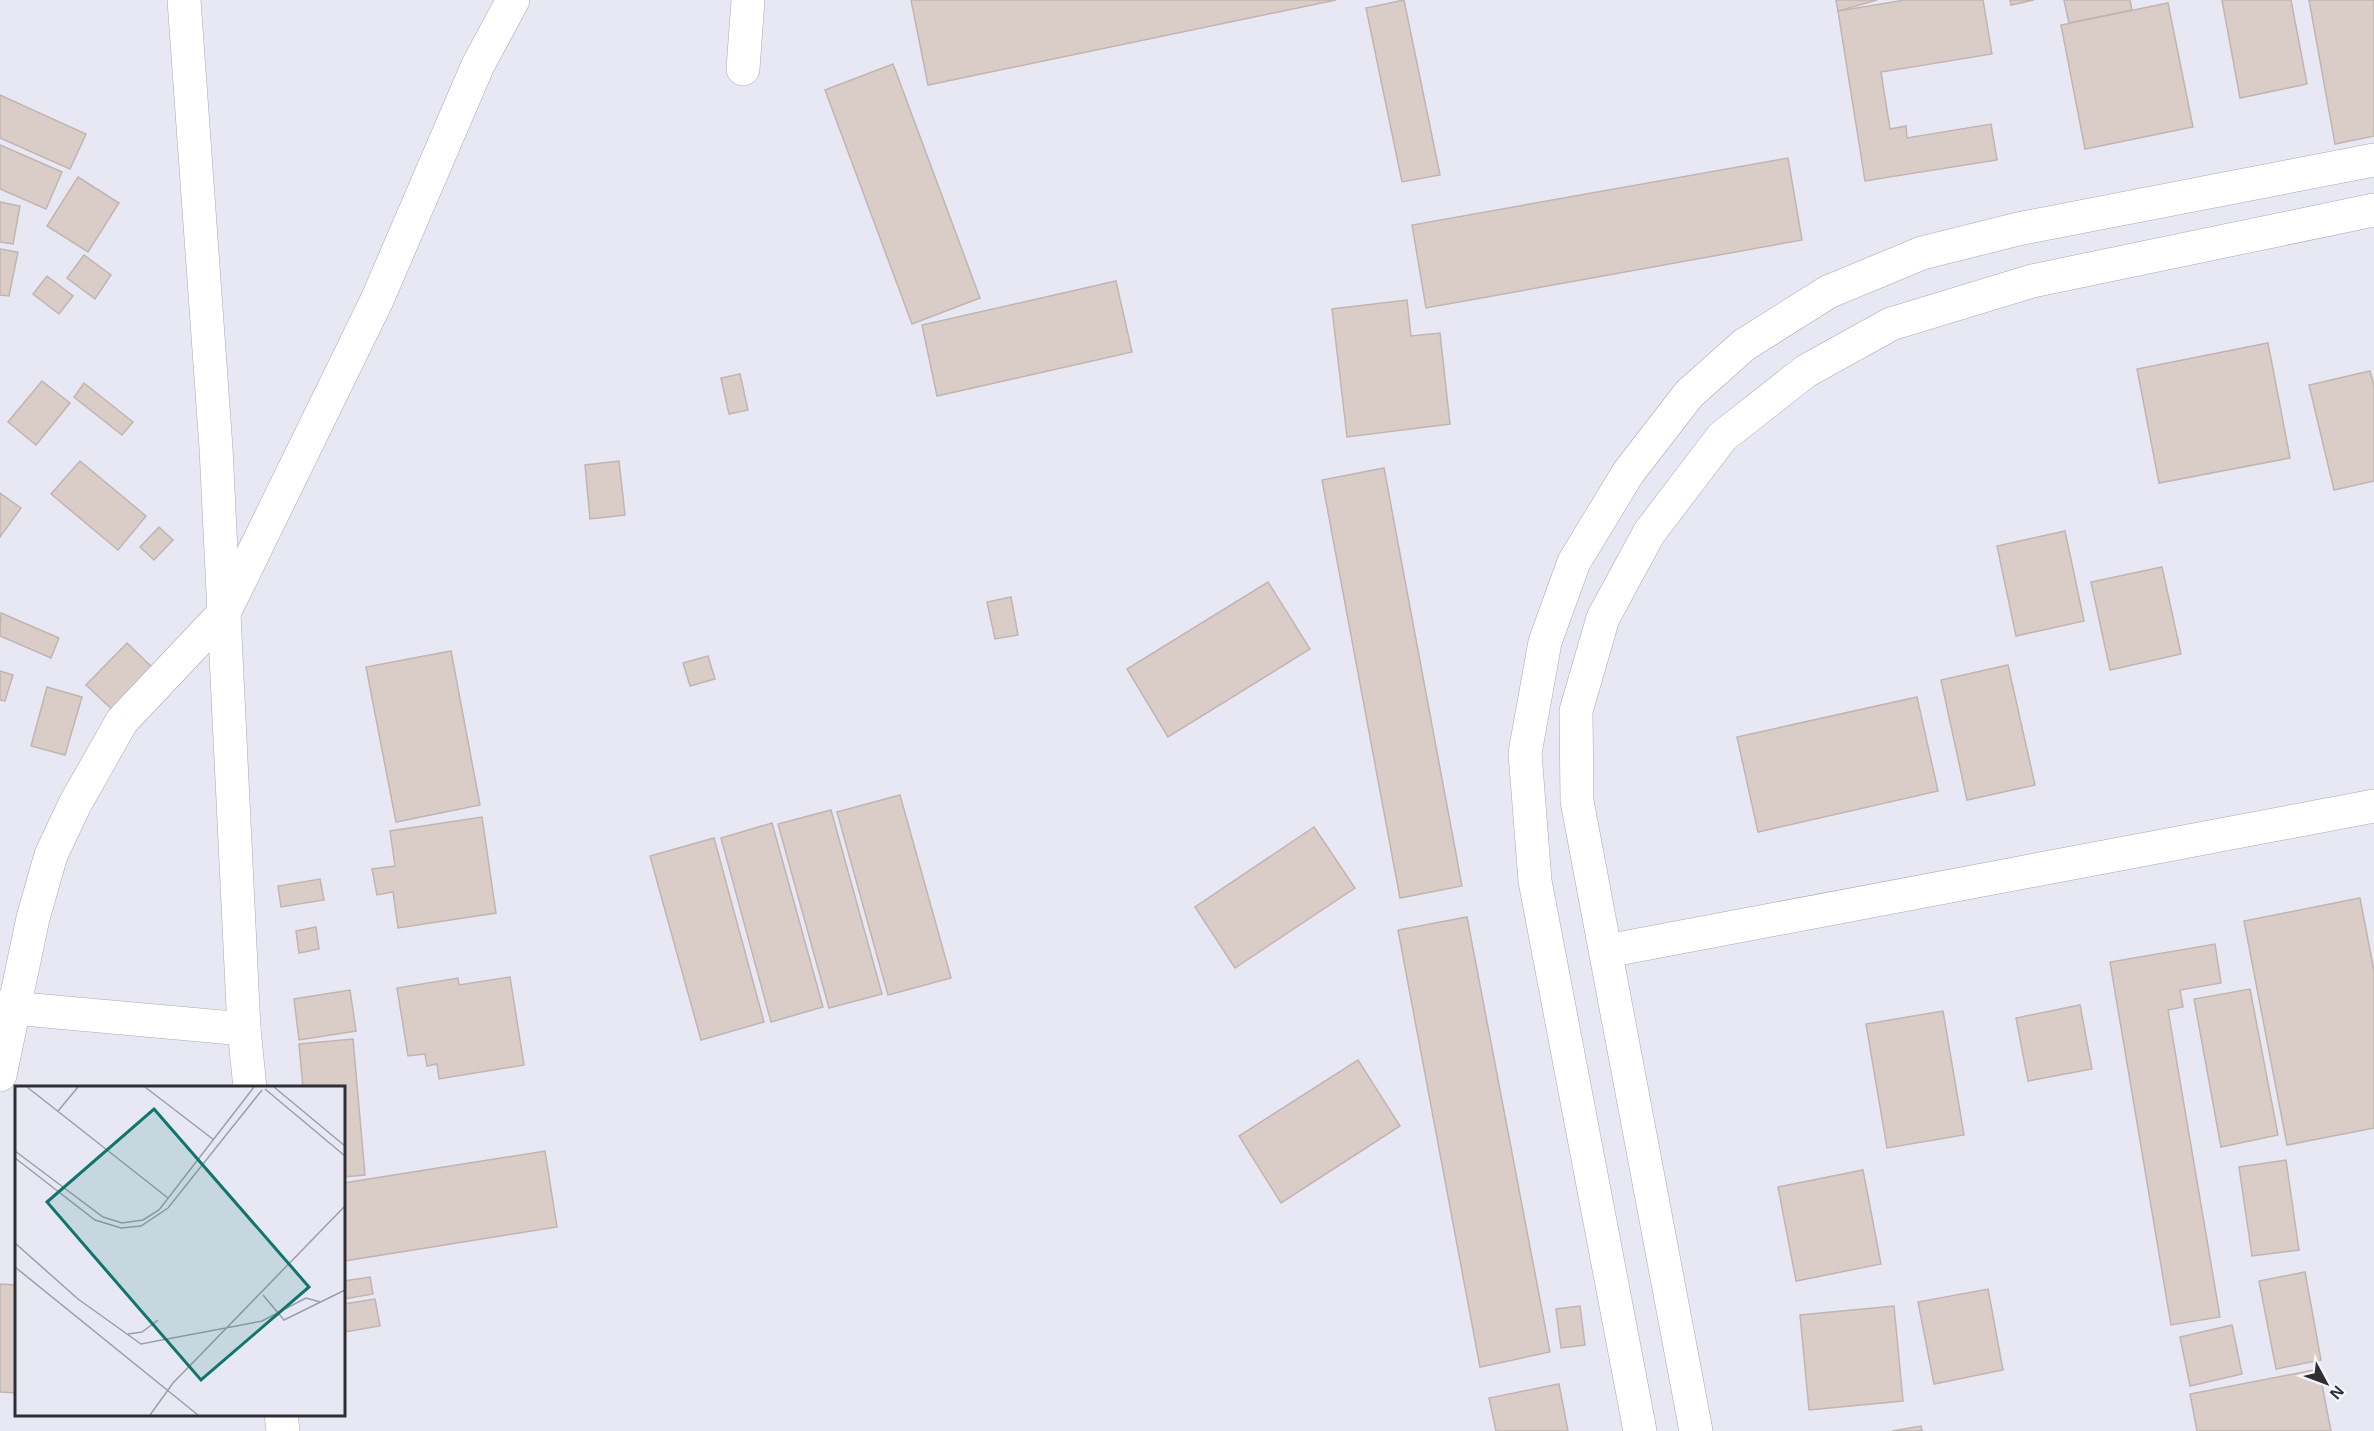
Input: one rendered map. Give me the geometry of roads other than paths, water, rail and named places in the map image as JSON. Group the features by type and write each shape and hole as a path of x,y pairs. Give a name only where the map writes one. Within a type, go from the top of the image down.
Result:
{"street":[{"path":"184,0 216,448 244,1029 250,1086"},
{"path":"0,1075 8,1008 51,855 75,804 122,721 224,613 377,300 478,65 513,0"},
{"path":"743,69 748,0"},
{"path":"1640,1431 1535,881 1525,753 1545,642 1574,562 1628,472 1689,394 1744,345 1828,292 1922,253 2018,229 2374,160"},
{"path":"1696,1431 1577,801 1576,711 1603,618 1649,533 1722,437 1806,371 1891,324 2032,281 2374,210"},
{"path":"2078,217 2085,270"},
{"path":"1607,951 2374,806"},
{"path":"8,1008 244,1029"},
{"path":"281,1416 283,1431"}]}
